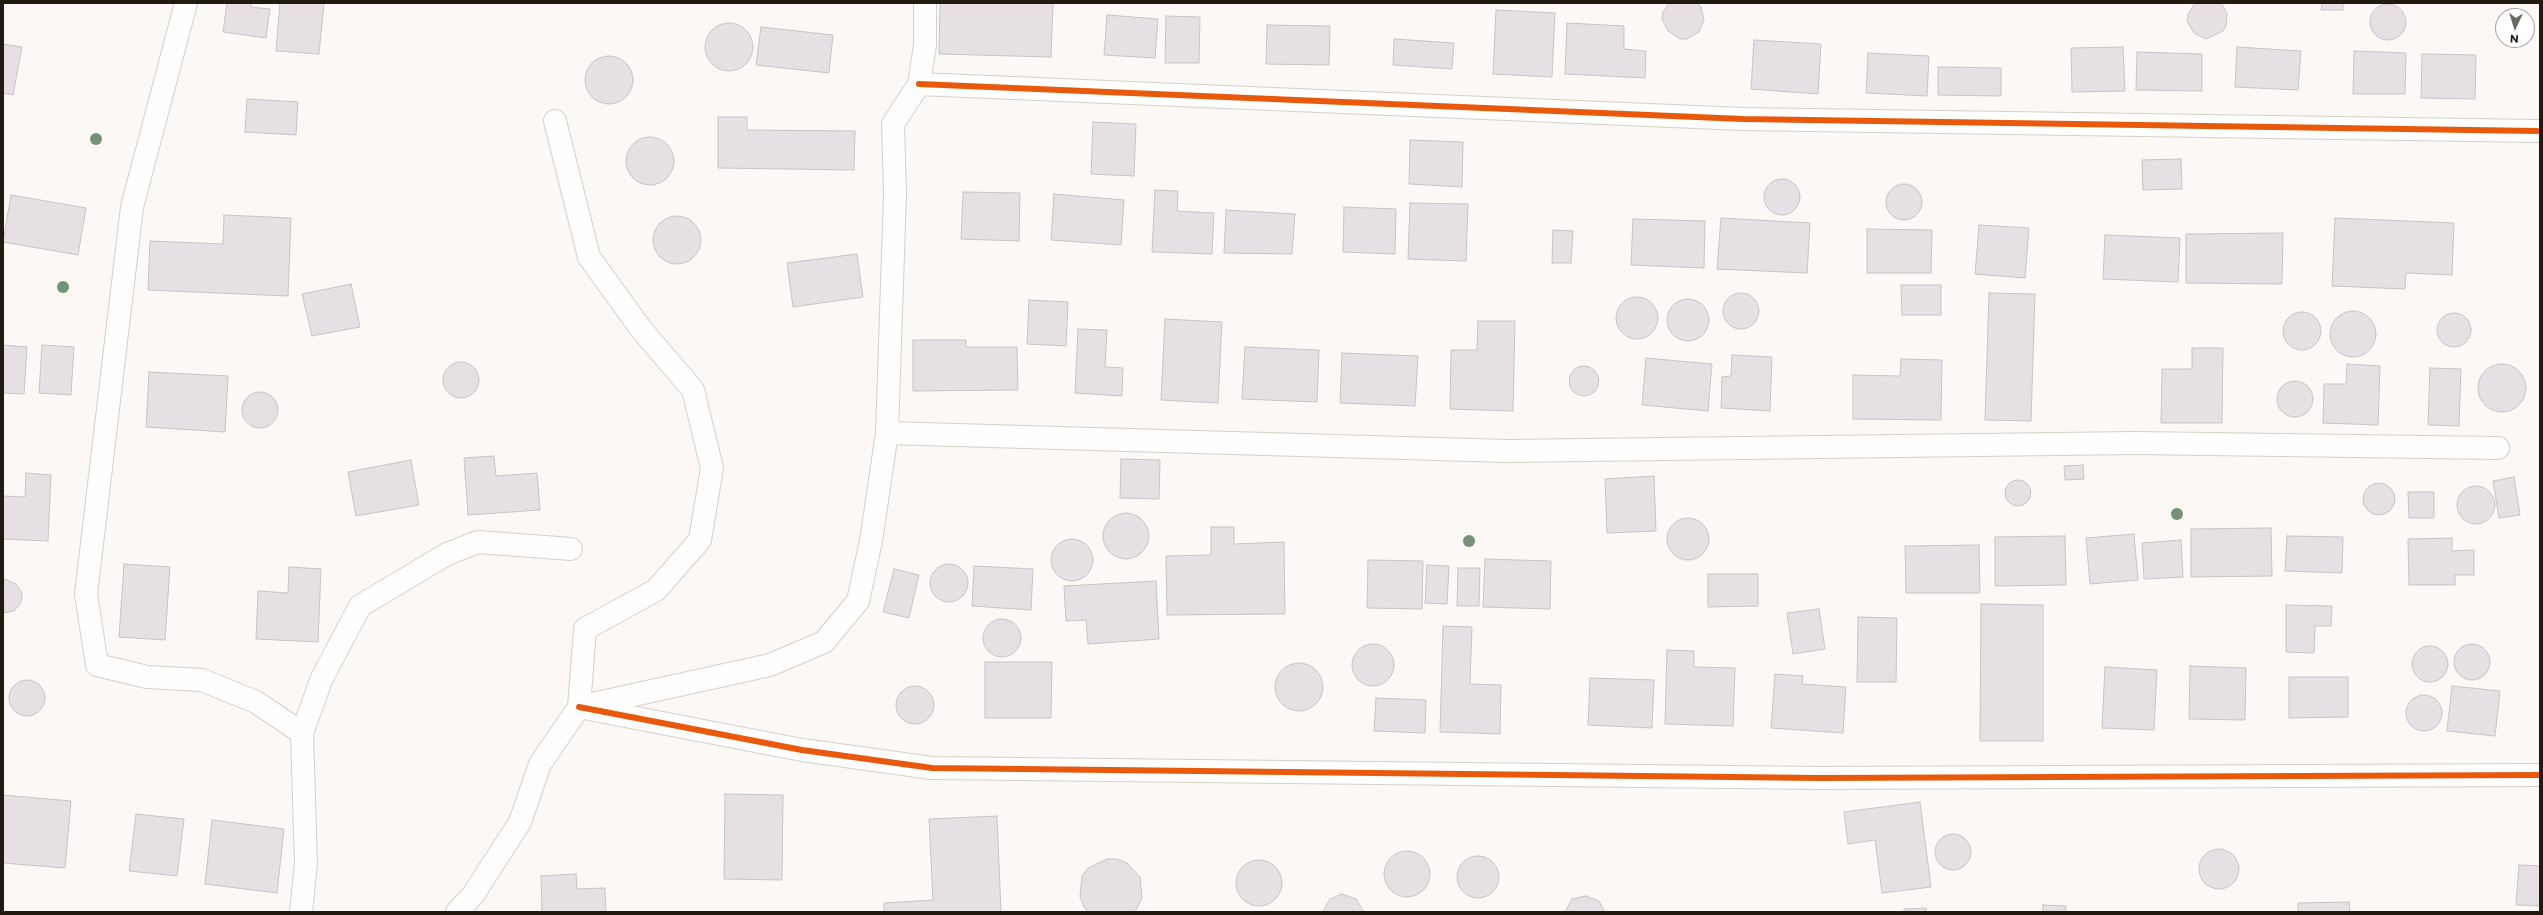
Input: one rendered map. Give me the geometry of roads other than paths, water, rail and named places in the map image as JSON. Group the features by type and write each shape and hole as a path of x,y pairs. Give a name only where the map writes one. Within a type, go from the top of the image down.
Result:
{"street":[{"path":"186,3 132,207 86,594 97,665 147,677 202,680 256,702 302,733"},
{"path":"579,707 770,665 824,642 858,601 872,541 887,433 895,194 893,124 919,84 925,45 925,3"},
{"path":"919,84 1743,119 2537,131"},
{"path":"457,912 473,896 520,822 540,764 579,707 586,629 656,590 700,540 712,468 693,390 641,329 589,257 555,121"},
{"path":"887,433 1507,451 2135,443 2498,448"},
{"path":"301,912 306,864 302,733 322,678 360,606 447,554 478,542 571,549"},
{"path":"579,707 802,750 932,768 1819,778 2540,775"}]}
